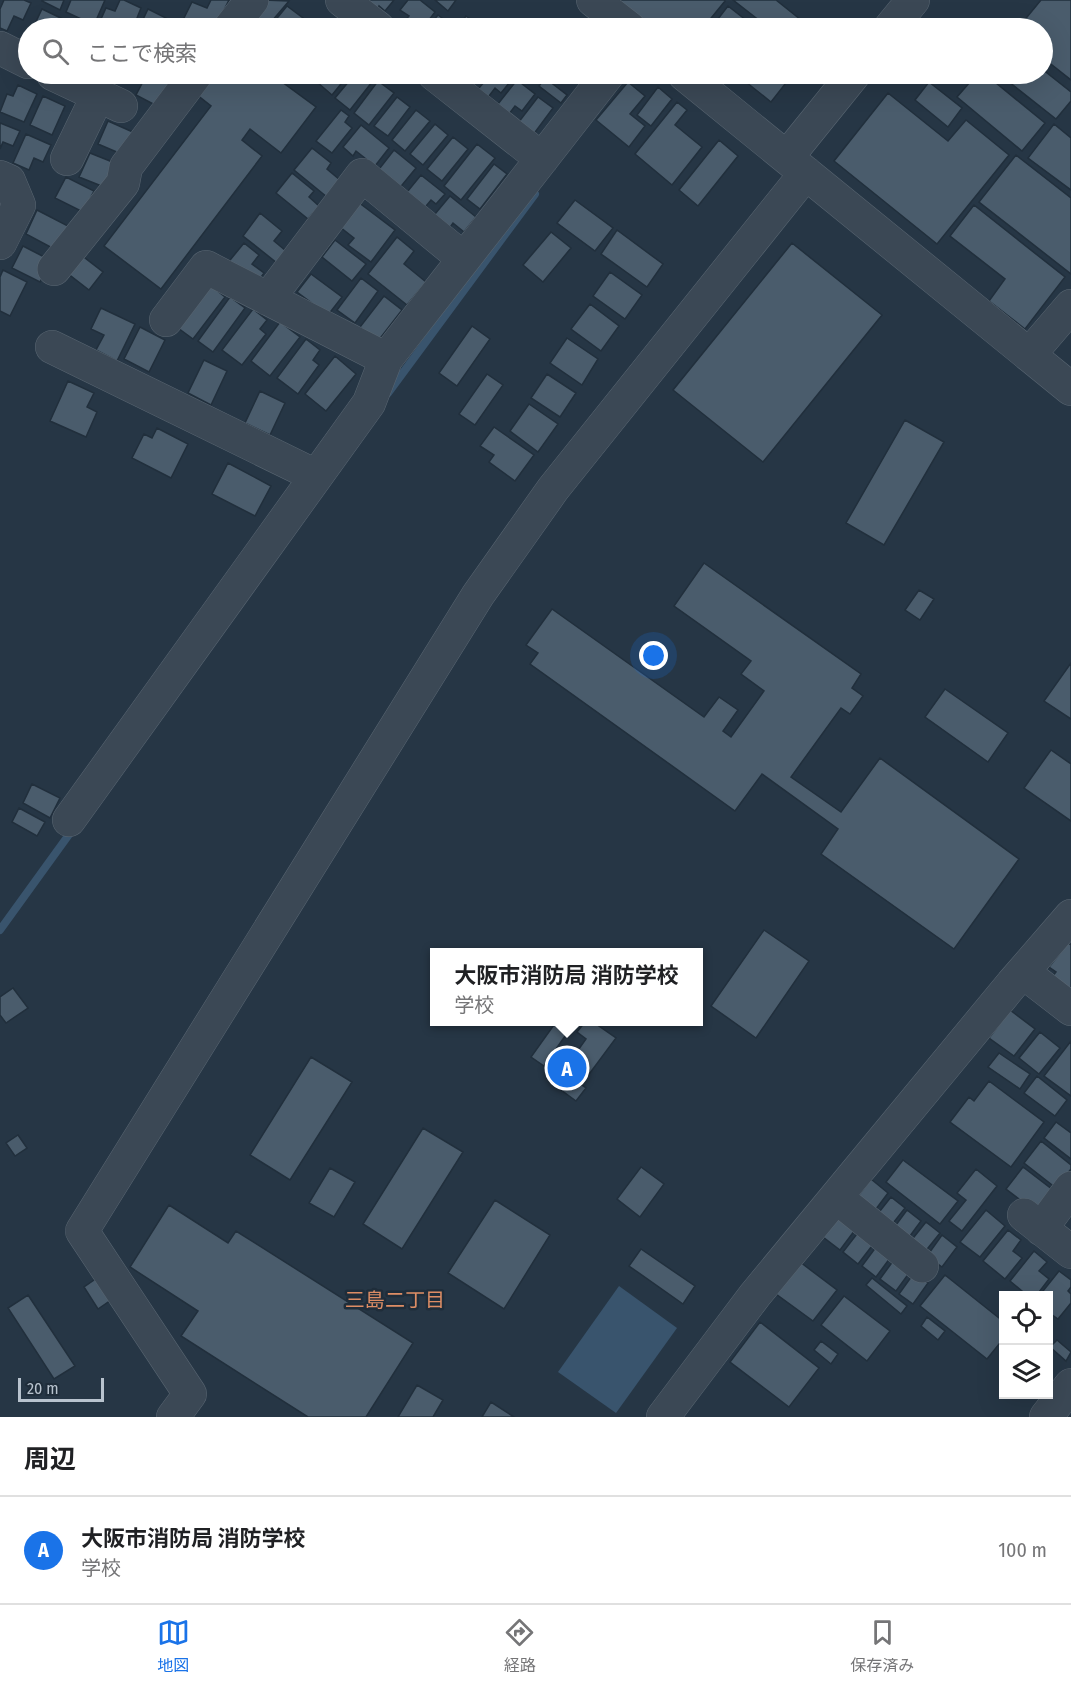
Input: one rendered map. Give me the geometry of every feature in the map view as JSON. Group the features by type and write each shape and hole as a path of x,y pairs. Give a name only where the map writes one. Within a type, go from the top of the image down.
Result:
{"street":[{"path":"238,18 252,0"},
{"path":"342,0 365,18"},
{"path":"593,0 616,18"},
{"path":"898,18 913,0"},
{"path":"0,48 18,57"},
{"path":"67,159 110,100 75,84"},
{"path":"54,269 123,183 126,167 188,84"},
{"path":"447,84 542,159"},
{"path":"69,820 369,403 386,359 600,84"},
{"path":"696,84 1071,389"},
{"path":"173,1417 190,1394 82,1231 478,595 553,489 797,165 848,84"},
{"path":"268,299 363,175 464,259"},
{"path":"0,177 9,181 20,205 0,243"},
{"path":"166,320 206,267 386,359"},
{"path":"1029,355 1071,306"},
{"path":"52,347 316,476"},
{"path":"663,1417 755,1294 1071,916"},
{"path":"1023,972 1071,1009"},
{"path":"1071,1188 1032,1222 1071,1252"},
{"path":"836,1197 922,1266"},
{"path":"1047,1417 1071,1385"}],"water":[{"path":"619,1286 677,1328 616,1413 558,1372"}],"building":[{"path":"4,0 24,0 31,3 24,18 14,16 7,31 0,28 0,9"},
{"path":"42,0 64,0 60,10"},
{"path":"71,0 105,0 97,18 79,18 66,12"},
{"path":"120,0 141,8 137,18 102,18 106,8 115,11"},
{"path":"211,0 229,0 220,18 184,18 192,2 207,8"},
{"path":"263,0 289,1 275,18 251,18"},
{"path":"369,0 394,0 385,11 379,6 374,14 364,7"},
{"path":"408,0 420,0 435,12 430,18 407,18 409,16 400,10"},
{"path":"435,0 456,0 448,11"},
{"path":"612,0 725,1 711,18 635,18"},
{"path":"733,0 776,0 798,18 756,18"},
{"path":"1041,0 1071,0 1071,80 1053,66 1053,18 1026,18"},
{"path":"287,6 303,18 277,18"},
{"path":"728,6 743,18 719,18"},
{"path":"42,9 61,18 38,18"},
{"path":"148,9 166,18 144,18"},
{"path":"1053,78 1071,92 1071,101 1056,119 1012,84 1053,84"},
{"path":"142,84 176,84 157,106 136,95"},
{"path":"204,84 285,84 316,107 281,153 250,129 242,140 262,156 161,289 104,246 211,106 196,94"},
{"path":"319,84 341,84 332,95"},
{"path":"347,84 370,84 350,110 335,98"},
{"path":"376,84 382,84 394,93 369,125 354,113"},
{"path":"482,84 508,84 501,93 495,88 483,104 473,95"},
{"path":"514,84 522,84 535,94 522,111 515,106 506,118 494,109"},
{"path":"553,84 567,95 561,103 539,86"},
{"path":"626,84 630,84 645,96 630,114 645,126 629,147 596,120"},
{"path":"748,84 785,84 771,102"},
{"path":"927,84 932,84 962,108 948,127 915,100"},
{"path":"968,84 997,84 1045,123 1022,151 957,97"},
{"path":"18,85 37,94 24,122 0,112 7,94 13,96"},
{"path":"658,87 672,99 651,126 637,115"},
{"path":"888,93 948,141 966,120 1009,155 937,244 834,161"},
{"path":"43,96 65,106 52,135 30,125"},
{"path":"397,97 410,107 388,136 374,126"},
{"path":"538,97 553,108 533,135 518,123"},
{"path":"677,102 687,110 675,125 702,147 672,185 635,154"},
{"path":"341,110 349,116 345,122 352,128 332,153 316,141"},
{"path":"416,110 430,121 405,151 392,140"},
{"path":"108,121 135,133 126,156 98,144"},
{"path":"0,123 20,131 13,146 3,142 0,149"},
{"path":"435,124 448,135 423,165 410,154"},
{"path":"1054,124 1071,138 1071,190 1028,158"},
{"path":"361,125 389,148 375,166 356,151 353,156 343,147"},
{"path":"26,134 51,145 43,162 34,158 29,170 13,163"},
{"path":"453,137 468,149 442,181 427,169"},
{"path":"719,140 738,156 698,206 679,190"},
{"path":"477,144 495,158 461,200 444,186"},
{"path":"312,148 331,163 327,169 340,180 327,197 294,170"},
{"path":"394,150 416,168 398,190 376,173"},
{"path":"90,153 115,163 104,187 79,177"},
{"path":"1016,155 1071,198 1071,274 979,202"},
{"path":"494,164 507,174 480,209 467,199"},
{"path":"292,173 314,191 309,197 319,206 308,219 276,193"},
{"path":"421,175 445,194 436,204 431,200 422,211 403,197"},
{"path":"66,177 94,191 83,212 55,198"},
{"path":"450,196 476,217 464,232 453,223 446,233 430,220"},
{"path":"575,200 613,228 595,251 557,223"},
{"path":"358,202 395,230 371,262 348,245 354,238 340,227"},
{"path":"974,205 1065,277 1025,329 989,301 1005,279 950,236"},
{"path":"37,210 68,226 56,250 26,234"},
{"path":"260,213 282,231 274,241 286,251 277,263 243,236"},
{"path":"617,230 663,264 647,287 601,254"},
{"path":"551,232 571,248 543,282 523,265"},
{"path":"397,237 414,251 404,264 426,282 407,305 368,274"},
{"path":"335,240 366,264 352,281 322,257"},
{"path":"244,243 259,255 252,264 264,273 257,283 226,265"},
{"path":"792,243 882,315 763,462 673,390"},
{"path":"23,246 50,260 40,282 12,268"},
{"path":"76,251 103,272 89,290 62,269"},
{"path":"3,270 27,282 10,316 0,311 0,277"},
{"path":"610,272 642,295 625,319 593,296"},
{"path":"311,274 342,297 328,315 297,292"},
{"path":"361,278 378,291 355,323 337,310"},
{"path":"210,285 225,297 193,339 178,328"},
{"path":"384,296 402,310 378,341 360,327"},
{"path":"230,297 245,308 213,352 198,341"},
{"path":"590,304 619,326 601,351 571,329"},
{"path":"101,308 135,324 117,361 96,350 104,335 91,329"},
{"path":"253,309 267,320 260,329 266,334 242,365 222,350"},
{"path":"280,322 300,337 270,376 251,361"},
{"path":"472,326 490,339 457,386 439,373"},
{"path":"140,327 165,340 149,372 124,359"},
{"path":"567,338 598,359 582,385 550,363"},
{"path":"306,339 320,350 313,360 319,365 298,394 277,378"},
{"path":"335,356 356,374 326,411 305,394"},
{"path":"204,360 227,371 211,405 188,393"},
{"path":"487,374 503,385 475,425 459,414"},
{"path":"547,374 576,393 560,417 531,398"},
{"path":"68,381 94,393 87,407 97,412 86,437 50,421"},
{"path":"260,391 285,403 270,435 245,423"},
{"path":"529,404 558,424 538,452 510,431"},
{"path":"905,420 944,442 884,545 846,523"},
{"path":"494,427 534,455 515,481 489,462 494,455 480,446"},
{"path":"157,428 188,444 171,478 132,458 144,434 152,438"},
{"path":"228,463 271,486 255,516 212,494"},
{"path":"704,563 861,674 852,688 863,696 850,714 841,708 791,777 841,812 880,758 1019,859 954,949 821,854 838,829 762,774 735,811 530,664 538,653 526,645 552,609 704,717 719,697 738,710 723,731 731,737 764,691 741,674 751,661 674,606"},
{"path":"919,590 934,599 920,620 905,610"},
{"path":"1071,663 1071,719 1044,701"},
{"path":"945,689 1008,733 988,762 925,717"},
{"path":"1051,750 1071,764 1071,821 1024,788"},
{"path":"32,784 60,798 50,818 23,803"},
{"path":"19,808 45,822 37,836 12,822"},
{"path":"764,930 809,961 756,1038 711,1006"},
{"path":"1068,943 1071,945 1071,1001 1048,982 1056,972 1049,967"},
{"path":"13,988 28,1008 6,1023 0,1015 0,997"},
{"path":"1010,1010 1035,1029 1014,1056 989,1038"},
{"path":"553,1026 572,1026 544,1066 531,1057"},
{"path":"582,1026 599,1026 616,1038 587,1077 569,1063 586,1039 577,1032"},
{"path":"1040,1032 1060,1048 1039,1074 1019,1058"},
{"path":"1071,1041 1071,1096 1044,1076"},
{"path":"999,1053 1030,1074 1020,1089 988,1067"},
{"path":"311,1057 352,1082 290,1180 250,1155"},
{"path":"566,1074 586,1088 576,1101 557,1087"},
{"path":"1037,1076 1067,1100 1055,1116 1024,1093"},
{"path":"989,1081 1044,1122 1011,1167 950,1122 969,1097 974,1101"},
{"path":"1056,1122 1071,1133 1071,1159 1044,1138"},
{"path":"423,1128 463,1152 402,1249 363,1224"},
{"path":"18,1135 27,1148 15,1156 6,1143"},
{"path":"1041,1141 1071,1165 1071,1169 1056,1188 1024,1163"},
{"path":"903,1160 958,1201 940,1224 886,1182"},
{"path":"641,1167 664,1184 640,1217 617,1199"},
{"path":"1023,1167 1053,1190 1036,1212 1006,1189"},
{"path":"330,1168 355,1182 334,1217 309,1203"},
{"path":"976,1169 997,1186 962,1231 949,1221 966,1200 957,1193"},
{"path":"871,1179 888,1193 873,1213 855,1200"},
{"path":"891,1197 905,1208 890,1227 876,1216"},
{"path":"495,1200 550,1235 504,1309 448,1273"},
{"path":"169,1205 228,1243 236,1231 413,1343 366,1417 308,1417 181,1336 198,1311 130,1267"},
{"path":"907,1210 921,1221 907,1240 893,1229"},
{"path":"986,1210 1005,1226 980,1257 960,1242"},
{"path":"840,1214 858,1226 840,1250 823,1237"},
{"path":"926,1222 940,1233 924,1253 910,1242"},
{"path":"860,1230 875,1242 858,1264 843,1252"},
{"path":"1008,1230 1021,1240 1013,1251 1022,1258 1005,1279 983,1261"},
{"path":"942,1235 957,1247 942,1267 927,1256"},
{"path":"879,1243 893,1254 876,1277 862,1266"},
{"path":"641,1249 695,1286 683,1304 629,1266"},
{"path":"1034,1251 1047,1262 1039,1271 1049,1279 1040,1291 1022,1291 1010,1281"},
{"path":"896,1257 912,1269 896,1291 880,1279"},
{"path":"800,1262 837,1290 813,1321 776,1294"},
{"path":"1059,1271 1071,1280 1071,1287 1068,1291 1071,1294 1071,1303 1058,1319 1053,1316 1053,1291 1043,1291"},
{"path":"914,1273 928,1283 913,1304 899,1294"},
{"path":"945,1275 999,1318 999,1344 987,1359 920,1306"},
{"path":"97,1278 111,1300 98,1309 84,1287"},
{"path":"872,1278 907,1306 901,1314 866,1285"},
{"path":"28,1295 75,1366 54,1379 8,1308"},
{"path":"844,1296 890,1331 867,1361 821,1325"},
{"path":"927,1317 945,1331 938,1340 921,1326"},
{"path":"760,1322 819,1368 789,1407 730,1362"},
{"path":"1057,1340 1071,1352 1066,1361 1053,1350 1053,1344"},
{"path":"821,1341 838,1354 831,1364 814,1350"},
{"path":"417,1385 443,1400 433,1417 398,1417"},
{"path":"491,1402 514,1417 482,1417"}],"waterway":[{"path":"388,393 535,194"},
{"path":"0,930 73,829"}],"place":[{"name":"大阪市消防局 消防学校","path":"567,1068"}],"district":[{"name":"三島二丁目","path":"395,1300"}]}
